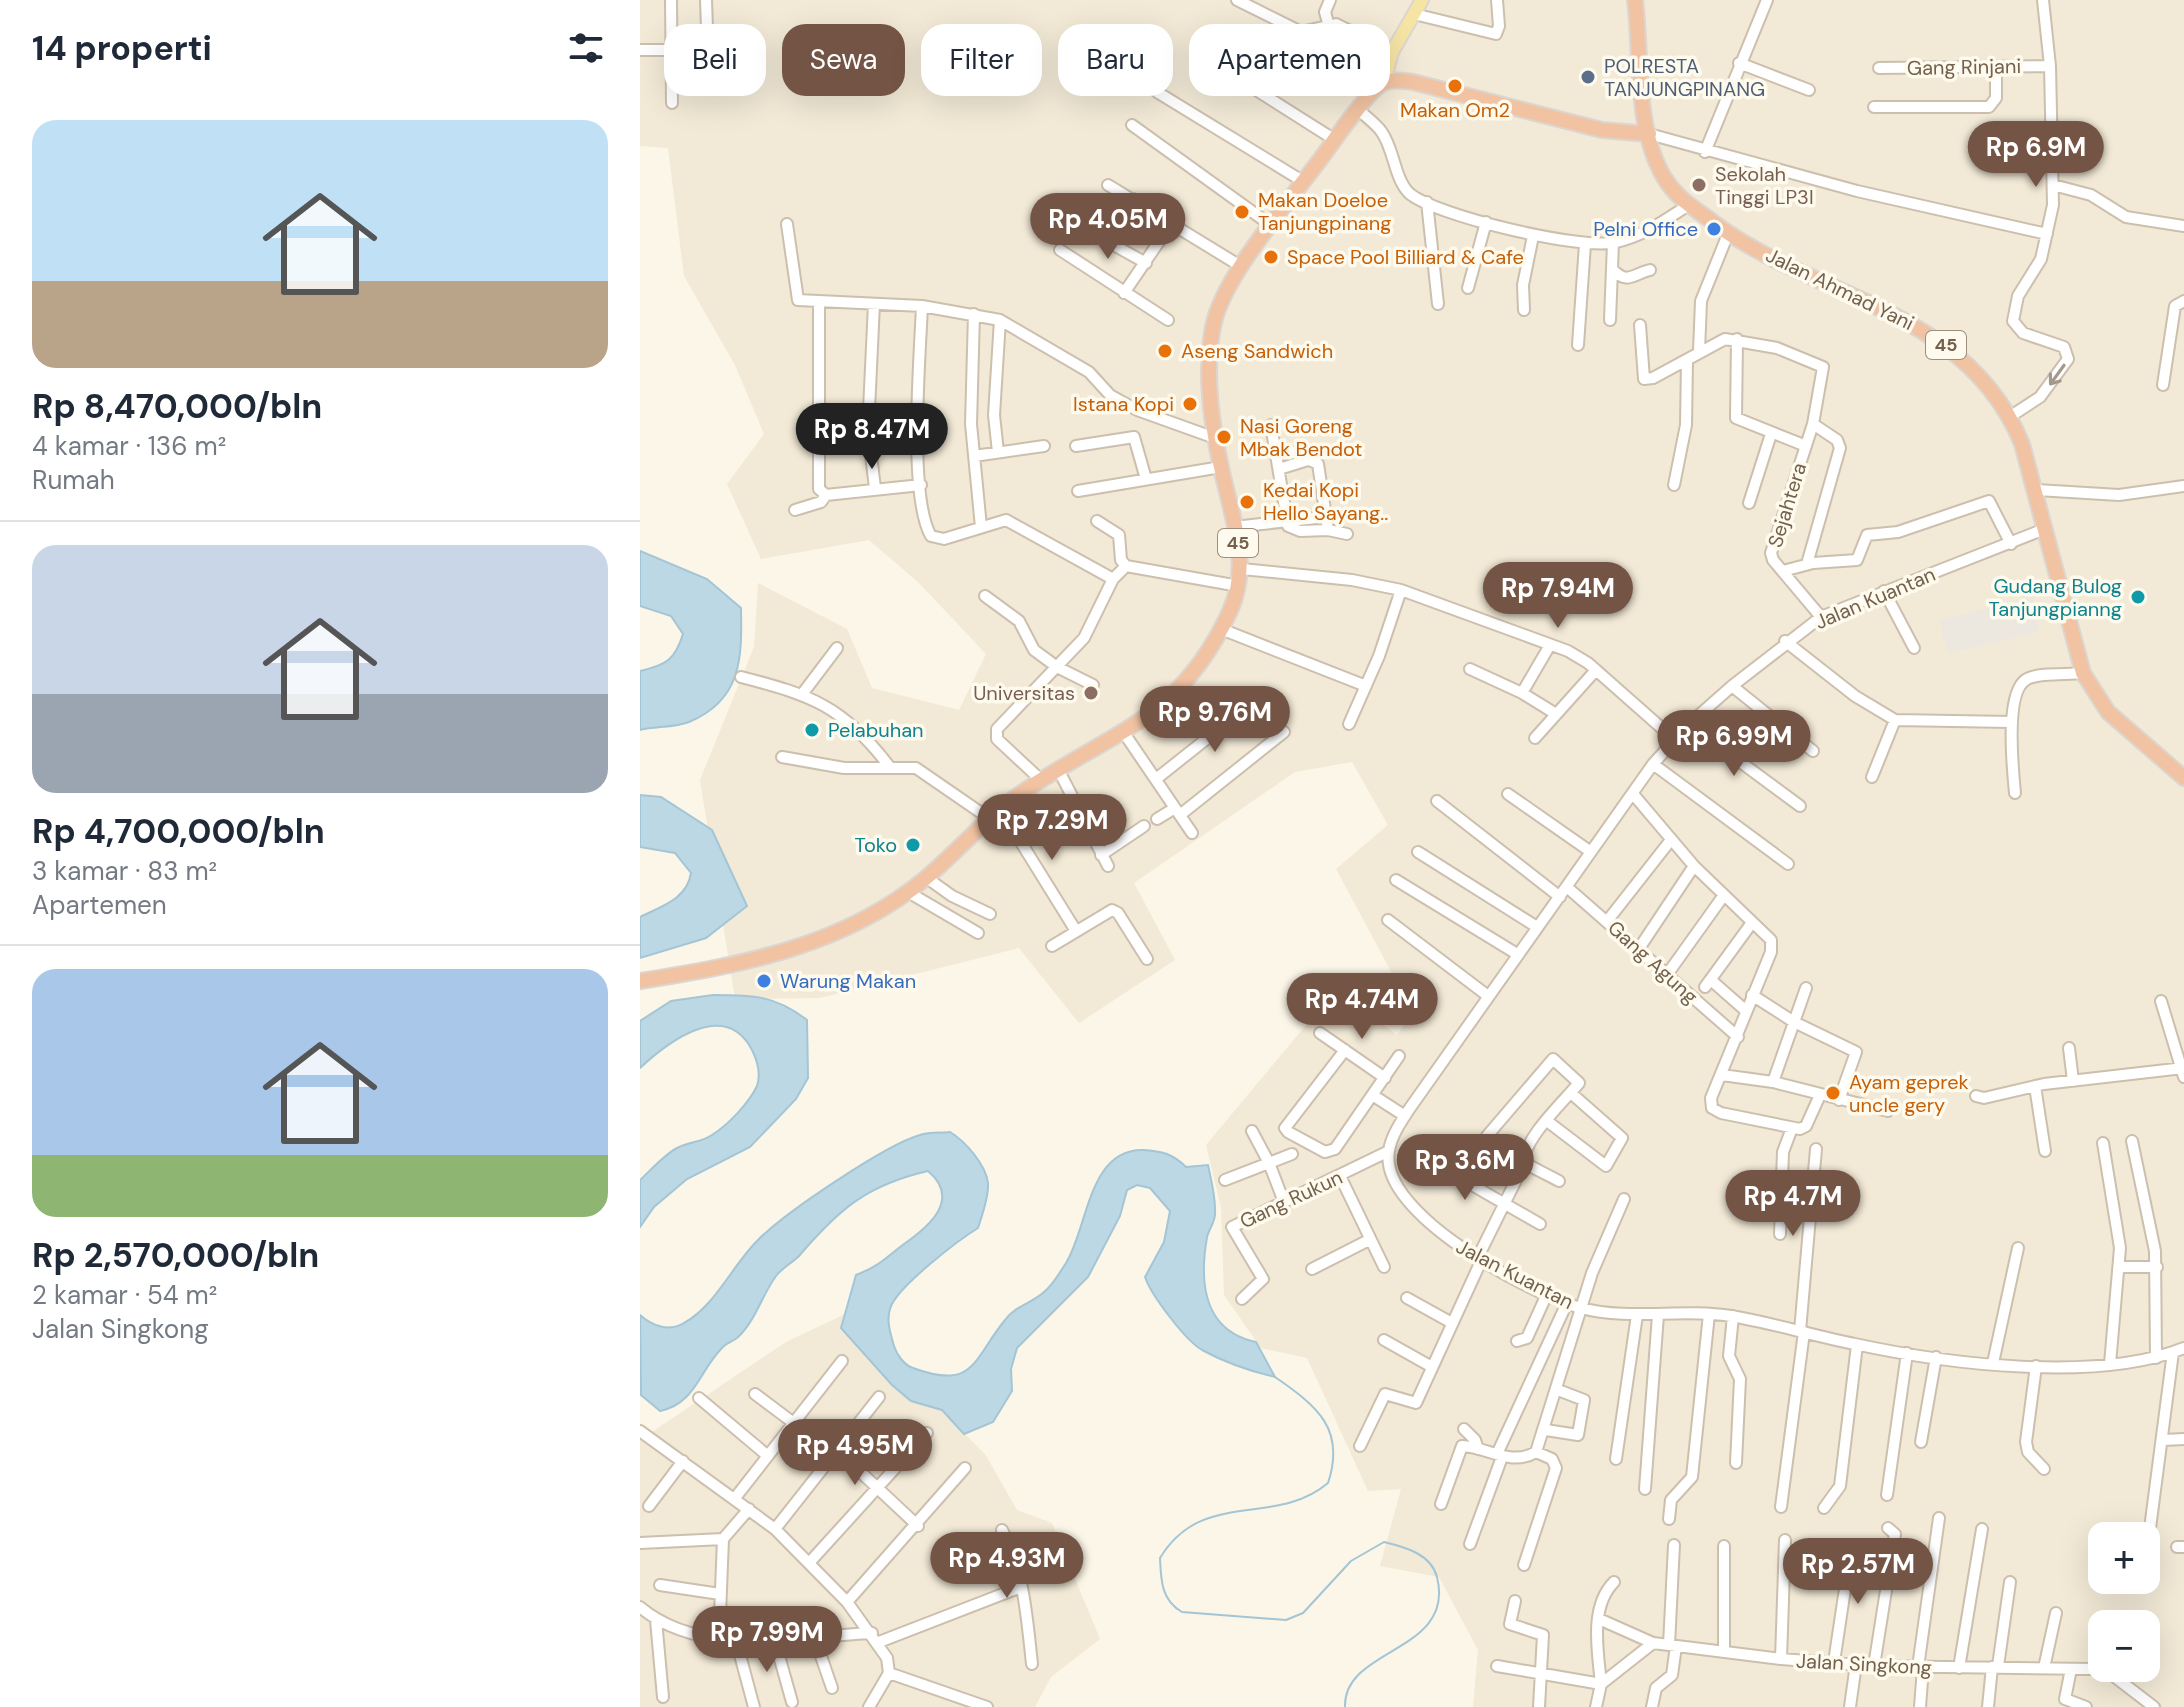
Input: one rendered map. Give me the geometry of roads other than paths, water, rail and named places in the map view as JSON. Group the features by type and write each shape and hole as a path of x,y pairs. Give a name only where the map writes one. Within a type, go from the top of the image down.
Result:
{"highway":[{"name":"Jalan Ahmad Yani","path":"1635,0 1649,134 1664,177 1687,206 1728,234 1938,339 1967,362 2011,416 2037,490 2042,530 2083,673 2108,712 2184,778"},
{"path":"1390,82 1413,82 1602,130 1649,134"},
{"name":"45","path":"640,981 764,958 836,932 877,913 927,878 995,814 1042,781 1124,733 1184,686 1221,629 1239,586 1242,569 1215,438 1209,377 1213,324 1242,267 1335,140 1372,96"}],"main road":[{"path":"1390,60 1422,0"}],"street":[{"path":"671,0 671,24"},
{"path":"706,0 707,24"},
{"path":"1237,0 1301,32 1318,30 1328,23"},
{"path":"1328,23 1325,12 1330,0"},
{"path":"1414,14 1496,34 1497,0"},
{"path":"1705,152 1767,0"},
{"path":"2011,416 2040,397 2068,359 2064,347 2023,333 2013,321 2013,311 2041,259 2053,185 2050,66 2043,0"},
{"path":"1328,23 1364,35 1392,52"},
{"path":"640,50 664,50"},
{"path":"1739,63 1809,90"},
{"name":"Gang Rinjani","path":"1879,68 2050,66"},
{"path":"1874,107 1989,107 1996,98 1996,67"},
{"path":"672,96 672,103"},
{"path":"1164,96 1304,182"},
{"path":"1266,96 1335,140"},
{"path":"1359,110 1382,132 1405,188 1427,202 1533,236 1585,244 1613,243 1656,227 1687,206"},
{"path":"1132,125 1272,226"},
{"path":"1649,134 1705,152 2034,234 2047,234"},
{"path":"1108,185 1242,267"},
{"path":"2053,185 2091,195 2126,217 2184,226"},
{"path":"1102,239 1133,199"},
{"path":"1427,202 1438,304"},
{"path":"1468,288 1486,222"},
{"path":"787,224 796,297 819,303 922,306 1000,320 1089,372 1110,395 1137,410 1215,438"},
{"path":"1124,293 1171,224"},
{"path":"1085,229 1146,263"},
{"path":"1699,351 1701,301 1728,234"},
{"path":"1524,310 1523,285 1533,236"},
{"path":"1610,320 1613,243"},
{"path":"1578,345 1585,244"},
{"path":"1060,250 1168,320"},
{"path":"1613,270 1630,280 1650,270"},
{"path":"2163,385 2175,306 2184,301"},
{"path":"819,303 819,489 826,495"},
{"path":"874,304 868,431 875,488"},
{"path":"922,306 917,425 921,485 931,536 944,539 1001,520 1010,521 1113,579"},
{"path":"974,314 971,383 981,527"},
{"path":"998,452 994,415 1000,320"},
{"path":"1640,325 1644,379 1653,378 1725,339 1737,339 1736,418 1806,446"},
{"path":"2171,335 2184,338"},
{"name":"Sejahtera","path":"1737,339 1777,348 1823,367 1813,424 1772,546 1772,558 1821,617"},
{"path":"1674,485 1686,425 1687,360"},
{"path":"1807,564 1840,448 1837,440 1813,424"},
{"path":"1271,425 1286,522 1300,531 1328,530 1347,534"},
{"path":"1749,503 1771,434"},
{"path":"1076,446 1134,437 1146,479"},
{"path":"1275,444 1312,459 1321,471 1328,530"},
{"path":"974,456 1044,446"},
{"path":"1279,469 1312,459"},
{"path":"1078,491 1221,467"},
{"path":"795,510 821,502 826,495 921,485"},
{"path":"2037,490 2119,495 2184,486"},
{"path":"1783,571 1807,564 1857,560 1867,535 1898,532 1989,501 2011,544"},
{"path":"1234,527 1326,517"},
{"path":"1097,521 1119,535 1121,560 1126,566 1239,586"},
{"name":"Jalan Kuantan","path":"2042,530 1821,617 1785,641 1689,724 1653,764 1405,1116 1389,1151 1392,1173 1413,1209 1447,1239 1547,1294 1581,1308 1637,1315 1733,1316 1857,1345 1993,1363 2036,1366 2110,1364 2156,1358 2179,1350"},
{"path":"1042,781 997,739 996,732 1001,722 1057,667 1089,630 1113,579 1126,566"},
{"path":"1242,569 1352,580 1401,590 1568,651 1596,670 1674,739"},
{"path":"1349,724 1401,590"},
{"path":"1884,591 1914,648"},
{"path":"985,596 1019,621 1034,650 1057,667 1093,685"},
{"path":"1221,629 1366,686"},
{"path":"1785,641 1855,696 1895,720 2011,722"},
{"path":"1522,693 1550,645"},
{"path":"803,693 837,648"},
{"path":"1470,669 1522,693 1556,714"},
{"path":"1535,738 1596,670"},
{"path":"2015,793 2011,722 2025,680 2083,673"},
{"path":"741,677 803,693 857,729 889,766"},
{"path":"1732,686 1813,751"},
{"path":"1156,779 1253,702"},
{"path":"1872,777 1895,720"},
{"path":"1689,724 1800,806"},
{"path":"1157,819 1178,812 1284,732"},
{"path":"1124,733 1192,833"},
{"path":"782,757 844,768 889,766 921,770 995,814 1076,931"},
{"path":"1653,764 1788,864"},
{"path":"1059,771 1108,866"},
{"path":"1508,794 1591,852"},
{"path":"1633,794 1670,841 1751,924 1769,937 1772,945 1710,1102 1715,1111 1792,1128 1806,1126 1820,1095"},
{"path":"1437,801 1560,897"},
{"path":"1101,855 1144,826"},
{"path":"1608,920 1670,841"},
{"path":"1418,852 1537,927"},
{"path":"1638,950 1694,866"},
{"path":"927,878 952,896 990,914"},
{"path":"1396,880 1517,954"},
{"name":"Gang Agung","path":"1568,888 1738,1037"},
{"path":"908,892 978,933"},
{"path":"1666,976 1724,895"},
{"path":"1052,946 1109,911 1117,912 1147,959"},
{"path":"1388,920 1488,996"},
{"path":"1745,1010 1708,984 1751,924"},
{"path":"1773,1082 1806,988"},
{"path":"1752,995 1794,1022 1856,1052 1839,1100"},
{"path":"1976,1096 1984,1098 2073,1081 2183,1071 2161,1001"},
{"path":"1320,1033 1385,1078"},
{"path":"2069,1048 2073,1081"},
{"path":"1345,1050 1286,1124 1286,1131 1325,1152 1332,1152 1399,1056"},
{"path":"1360,1446 1385,1394 1414,1405 1525,1162 1525,1151 1579,1081 1552,1060 1487,1136 1494,1145 1525,1162 1559,1181"},
{"path":"1722,1075 1773,1082 1888,1111"},
{"path":"2035,1086 2045,1151"},
{"path":"1547,1121 1606,1166 1622,1138 1571,1093"},
{"path":"1374,1096 1405,1116"},
{"path":"1780,1234 1783,1152 1792,1128"},
{"path":"1252,1131 1284,1202"},
{"path":"2132,1141 2157,1267 2156,1358"},
{"path":"2103,1143 2118,1231 2119,1267 2110,1364"},
{"path":"1494,1145 1472,1185 1540,1224"},
{"path":"1781,1507 1802,1332 1816,1149"},
{"name":"Gang Rukun","path":"1242,1299 1263,1279 1232,1227 1389,1151"},
{"path":"1225,1180 1292,1154"},
{"path":"1340,1176 1384,1267"},
{"path":"1536,1452 1546,1430 1592,1273 1624,1199"},
{"path":"1312,1269 1369,1240"},
{"path":"1993,1363 2018,1248"},
{"path":"2119,1267 2157,1267"},
{"path":"1517,1341 1527,1338 1547,1294"},
{"path":"1407,1298 1452,1323"},
{"path":"1470,1544 1500,1456 1567,1303"},
{"path":"1669,1519 1671,1500 1692,1477 1709,1314"},
{"path":"1616,1459 1637,1315"},
{"path":"1645,1489 1658,1315"},
{"path":"1733,1316 1729,1359 1740,1379 1736,1463"},
{"path":"1384,1340 1432,1367"},
{"path":"1824,1508 1840,1486 1857,1345"},
{"path":"2152,1522 2179,1350"},
{"path":"1887,1495 1907,1353"},
{"path":"1921,1442 1936,1357"},
{"path":"735,1498 842,1361"},
{"path":"2036,1366 2026,1442 2028,1452 2044,1469"},
{"path":"1546,1430 1578,1435 1584,1400 1558,1390"},
{"path":"755,1394 838,1451 879,1486 918,1526"},
{"path":"775,1529 879,1397"},
{"path":"699,1398 768,1456"},
{"path":"1464,1429 1475,1440 1478,1449"},
{"path":"640,1431 775,1529 847,1602 885,1651 889,1673 869,1707"},
{"path":"809,1563 927,1433"},
{"path":"2164,1440 2184,1439"},
{"path":"1441,1504 1461,1447 1520,1458 1536,1452 1552,1459 1556,1468 1524,1565"},
{"path":"649,1506 683,1461"},
{"path":"847,1602 918,1526 965,1468"},
{"path":"719,1640 723,1539 749,1509"},
{"path":"1920,1707 1921,1668 1939,1518"},
{"path":"1874,1666 1895,1532 1888,1528"},
{"path":"1959,1668 1982,1529"},
{"path":"1002,1530 1011,1548 1021,1587 1032,1664"},
{"path":"640,1543 723,1539"},
{"path":"1781,1659 1785,1540"},
{"path":"1652,1707 1656,1688 1672,1675 1674,1545"},
{"path":"1724,1546 1724,1652"},
{"path":"1834,1662 1848,1569 1858,1560 1892,1560"},
{"path":"1596,1707 1601,1684 1599,1619 1603,1596 1614,1582"},
{"path":"1988,1707 2010,1582"},
{"path":"660,1585 720,1594"},
{"path":"640,1607 656,1620 719,1640 875,1637 1021,1587"},
{"path":"1515,1601 1510,1624 1543,1635 1539,1707"},
{"path":"2044,1668 2056,1613"},
{"name":"Jalan Singkong","path":"1599,1619 1653,1643 1781,1659 1921,1668 1995,1666 2107,1672 2154,1707"},
{"path":"656,1620 663,1697"},
{"path":"814,1636 832,1688"},
{"path":"774,1638 792,1702"},
{"path":"736,1640 754,1707"},
{"path":"1497,1666 1601,1684 1653,1643"},
{"path":"1850,1707 1856,1664"},
{"path":"2071,1669 2065,1699 2086,1707"},
{"path":"889,1673 963,1704 987,1707"}],"water":[{"path":"640,551 707,579 741,608 741,644 735,676 720,702 689,722 640,730 640,671 657,666 673,656 683,634 671,616 640,606"},
{"path":"640,795 661,797 712,830 747,906 706,938 640,958 640,917 679,895 689,882 691,873 675,853 640,847"},
{"path":"713,995 763,998 807,1020 808,1078 796,1099 750,1147 687,1179 654,1207 640,1227 640,1180 672,1151 718,1131 731,1120 757,1086 758,1067 752,1050 741,1035 727,1027 712,1026 681,1037 640,1068 640,1021 671,1001"},
{"path":"950,1132 979,1161 988,1183 985,1206 978,1228 919,1274 892,1304 889,1320 891,1336 897,1353 907,1365 949,1376 970,1367 1009,1315 1039,1296 1056,1278 1073,1248 1100,1176 1111,1162 1125,1153 1143,1150 1167,1154 1186,1167 1208,1165 1215,1208 1205,1254 1205,1288 1209,1303 1225,1327 1256,1342 1275,1377 1204,1351 1188,1339 1162,1306 1145,1277 1164,1242 1170,1211 1150,1188 1137,1185 1127,1190 1120,1216 1088,1277 1017,1348 1011,1369 1012,1391 993,1422 964,1434 942,1410 911,1401 892,1385 841,1328 856,1275 877,1265 914,1237 938,1211 942,1192 938,1181 928,1171 871,1192 827,1225 776,1276 743,1332 714,1357 682,1401 660,1411 641,1395 640,1315 661,1326 672,1327 684,1323 705,1307 757,1241 811,1198 904,1141 924,1134"}],"waterway":[{"path":"1275,1377 1304,1398 1324,1421 1333,1448 1328,1483 1307,1496 1285,1504 1218,1515 1197,1523 1177,1537 1160,1558 1162,1582 1170,1602 1182,1612 1286,1620 1303,1613 1351,1561 1384,1542 1423,1557 1437,1577 1438,1602 1430,1621 1416,1636 1361,1672 1349,1687 1345,1707"}],"place":[{"name":"POLRESTA TANJUNGPINANG","path":"1588,77"},
{"name":"Makan Om2","path":"1455,86"},
{"name":"Sekolah Tinggi LP3I","path":"1699,185"},
{"name":"Makan Doeloe Tanjungpinang","path":"1242,212"},
{"name":"Pelni Office","path":"1714,229"},
{"name":"Space Pool Billiard & Cafe","path":"1271,257"},
{"name":"Aseng Sandwich","path":"1165,351"},
{"name":"Istana Kopi","path":"1190,404"},
{"name":"Nasi Goreng Mbak Bendot","path":"1224,437"},
{"name":"Kedai Kopi Hello Sayang..","path":"1247,502"},
{"name":"Gudang Bulog Tanjungpianng","path":"2138,597"},
{"name":"Universitas","path":"1091,693"},
{"name":"Pelabuhan","path":"812,730"},
{"name":"Toko","path":"913,845"},
{"name":"Warung Makan","path":"764,981"},
{"name":"Ayam geprek uncle gery","path":"1833,1093"}]}
